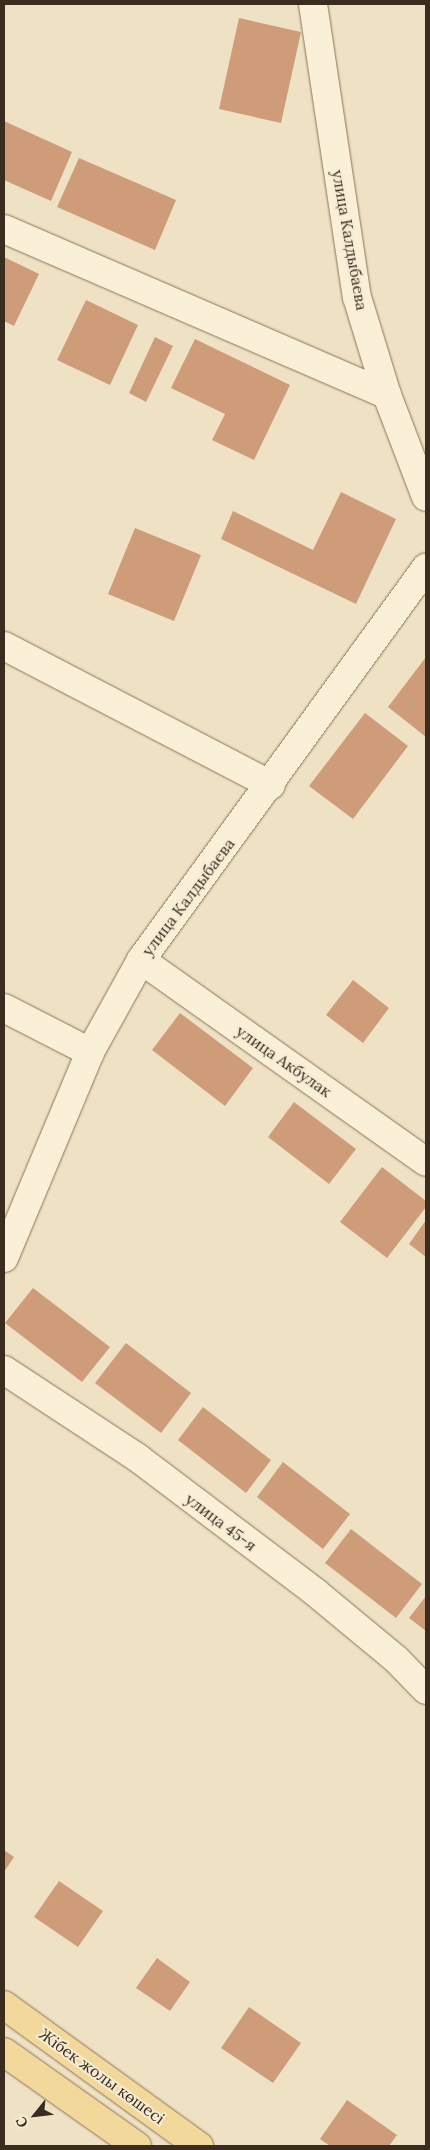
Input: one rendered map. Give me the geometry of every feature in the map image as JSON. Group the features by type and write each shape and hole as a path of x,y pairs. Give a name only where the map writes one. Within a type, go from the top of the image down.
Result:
{"main road":[{"name":"Жібек жолы көшесі","path":"4,2006 199,2146"},
{"path":"4,2052 137,2146"}],"street":[{"name":"улица Калдыбаева","path":"313,4 358,296 387,395 426,497"},
{"path":"4,229 387,395"},
{"name":"улица Калдыбаева","path":"4,1258 90,1052 141,960 271,785 426,568"},
{"path":"4,646 271,785"},
{"name":"улица Акбулак","path":"141,960 426,1162"},
{"path":"4,1008 90,1052"},
{"name":"улица 45-я","path":"4,1370 138,1458 315,1592 396,1660 426,1690"}],"building":[{"path":"239,18 301,32 281,123 219,109"},
{"path":"4,121 72,152 51,201 4,180"},
{"path":"79,158 176,200 155,250 57,207"},
{"path":"4,257 39,274 14,326 4,321"},
{"path":"86,300 138,325 110,385 57,360"},
{"path":"155,337 173,346 146,402 129,393"},
{"path":"195,339 290,385 254,460 212,440 225,414 171,388"},
{"path":"341,492 396,519 356,604 221,539 233,511 313,550"},
{"path":"135,528 201,555 174,621 108,594"},
{"path":"426,657 426,737 388,707"},
{"path":"365,713 408,746 353,819 309,786"},
{"path":"353,980 389,1008 363,1043 326,1015"},
{"path":"180,1013 253,1068 225,1106 152,1050"},
{"path":"294,1102 356,1149 329,1184 268,1137"},
{"path":"382,1167 426,1201 426,1207 387,1258 340,1222"},
{"path":"426,1220 426,1257 409,1244"},
{"path":"33,1288 110,1347 82,1382 5,1323"},
{"path":"126,1343 191,1393 161,1433 95,1383"},
{"path":"203,1407 271,1460 246,1493 178,1440"},
{"path":"283,1462 350,1514 323,1549 257,1497"},
{"path":"351,1529 422,1584 396,1618 325,1563"},
{"path":"426,1596 426,1631 409,1618"},
{"path":"4,1850 14,1857 4,1872"},
{"path":"59,1881 103,1911 78,1947 34,1917"},
{"path":"157,1958 190,1982 170,2011 136,1988"},
{"path":"249,2007 301,2043 273,2083 221,2048"},
{"path":"347,2100 397,2135 389,2146 330,2146 320,2139"}]}
